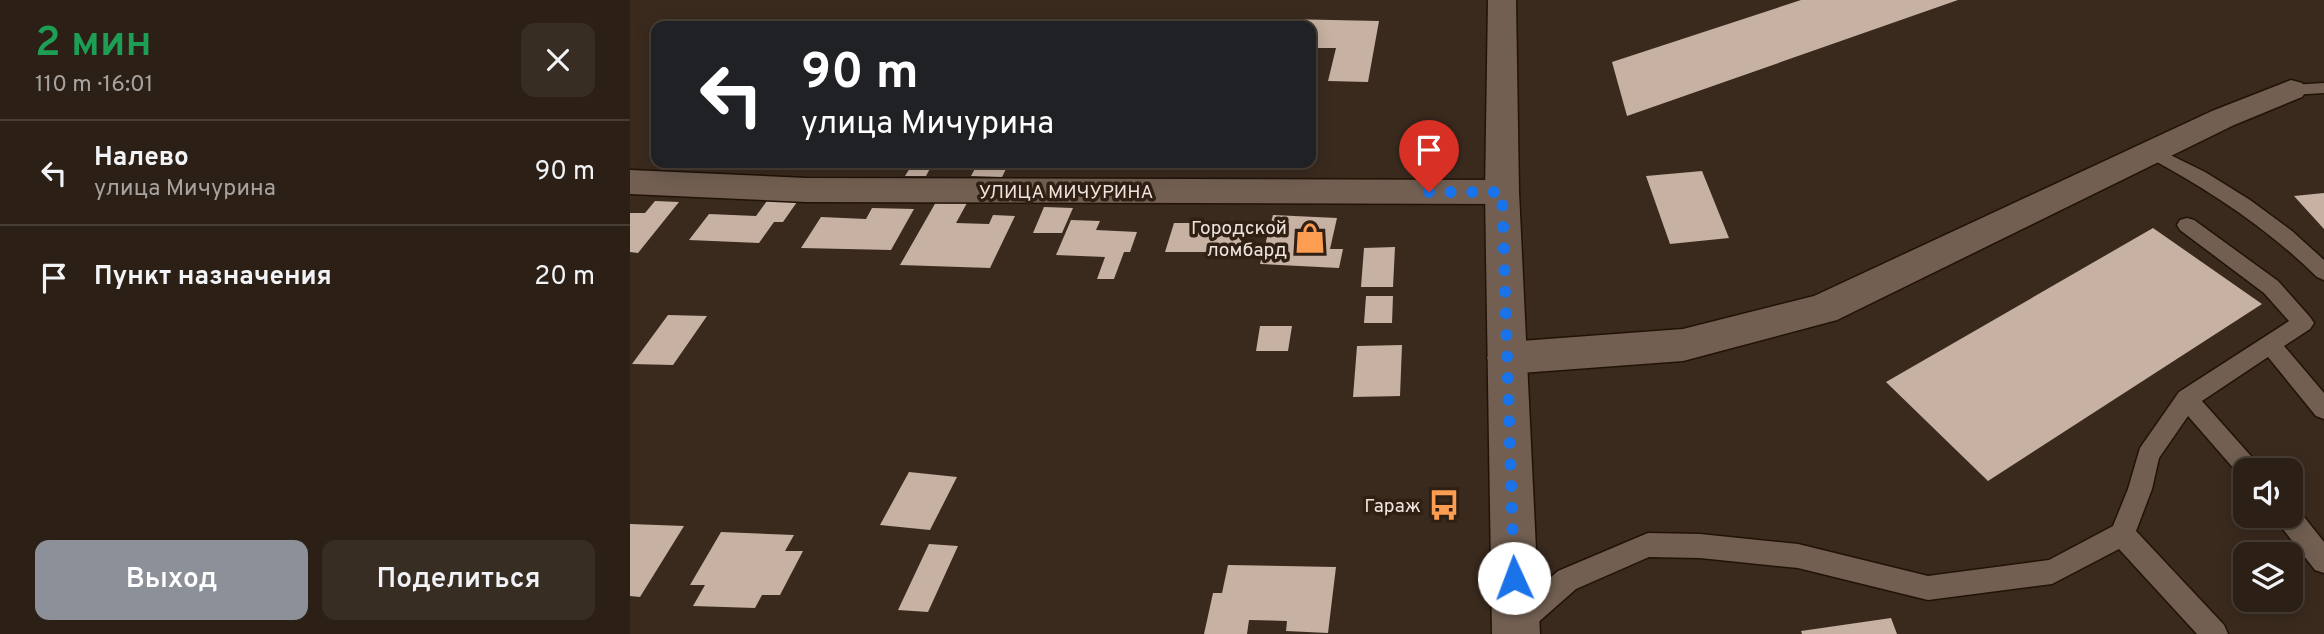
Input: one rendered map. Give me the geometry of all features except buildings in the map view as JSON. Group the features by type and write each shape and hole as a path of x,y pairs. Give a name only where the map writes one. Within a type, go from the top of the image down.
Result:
{"street":[{"path":"1502,0 1502,192 1515,629"},
{"path":"1507,358 1684,345 1823,309 2152,152 2307,89"},
{"name":"УЛИЦА МИЧУРИНА","path":"630,182 806,190 1502,192"}],"lane":[{"path":"2152,152 2200,177 2270,222 2324,272"},
{"path":"1515,629 1567,580 1648,545 1700,546 1798,556 1928,588 2052,572 2122,534 2140,489 2148,455 2187,400 2302,323 2271,287 2187,225"},
{"path":"2269,344 2324,409"},
{"path":"2187,400 2238,458"},
{"path":"2298,528 2324,561"},
{"path":"2122,534 2215,634"}],"place":[{"name":"Городской ломбард","path":"1310,238"},
{"name":"Гараж","path":"1444,505"}],"route":[{"path":"1429,192 1502,192 1514,578"}]}
